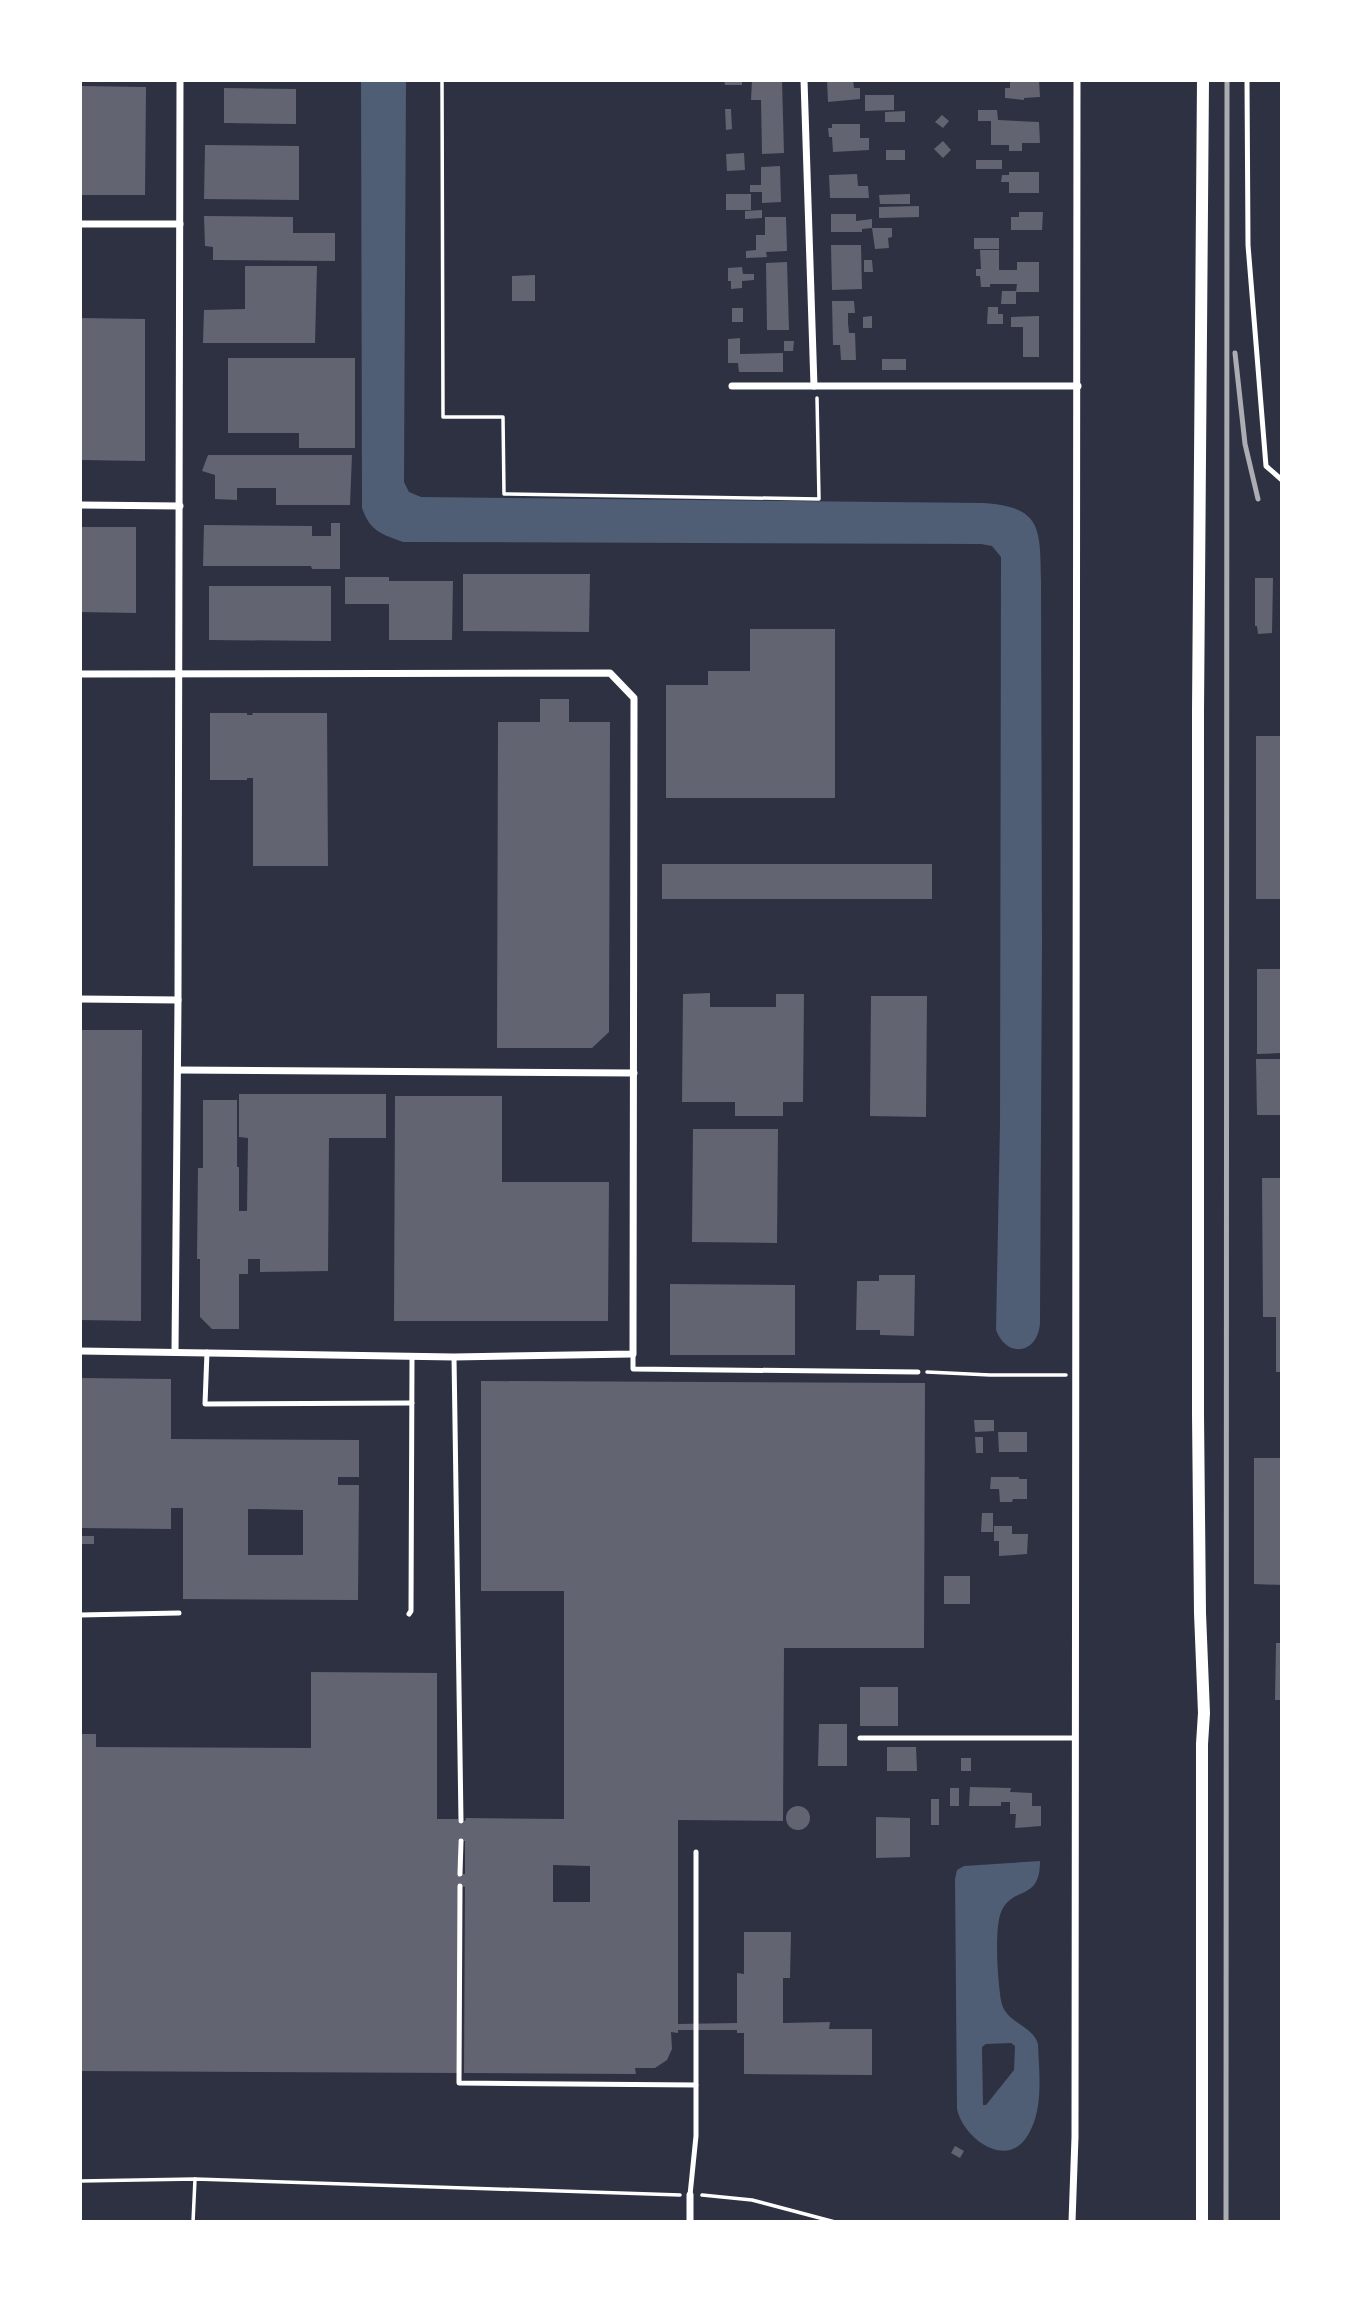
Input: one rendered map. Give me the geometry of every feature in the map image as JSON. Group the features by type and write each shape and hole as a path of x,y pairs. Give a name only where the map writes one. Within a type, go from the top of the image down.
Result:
{"street":[{"path":"176,1352 180,80"},
{"path":"804,80 814,386"},
{"path":"1072,2221 1075,2137 1077,80"},
{"path":"1202,2221 1204,1713 1198,1414 1198,712 1203,80"},
{"path":"80,223 180,224"},
{"path":"732,386 1078,386"},
{"path":"80,505 180,506"},
{"path":"80,674 610,673 634,698 633,1354 412,1357 80,1351"},
{"path":"80,999 178,1000"},
{"path":"178,1070 634,1073"},
{"path":"690,2195 690,2221"}],"lane":[{"path":"1247,80 1248,244 1266,466 1282,480"},
{"path":"207,1352 205,1404 412,1403"},
{"path":"633,1354 634,1368 918,1372"},
{"path":"409,1614 412,1357"},
{"path":"454,1357 461,1821"},
{"path":"80,1615 179,1613"},
{"path":"860,1738 1075,1738"},
{"path":"460,1874 461,1841"},
{"path":"690,2195 696,2136 696,1852"},
{"path":"460,1886 459,2083 696,2085"}],"path":[{"path":"442,80 443,417 503,417 504,494 819,499 817,397 814,386"},
{"path":"918,1372 1076,1375"},
{"path":"194,2221 195,2179"},
{"path":"80,2181 195,2179 726,2196 835,2221"}],"water":[{"path":"361,81 406,81 404,482 409,492 421,497 984,503 1017,510 1034,524 1040,547 1041,580 1040,1323 1034,1341 1028,1346 1014,1349 1007,1346 996,1330 1000,1123 1001,557 992,546 981,544 403,542 377,531 362,508"},
{"path":"1040,1861 1036,1882 1027,1891 1009,1901 1003,1908 998,1926 998,1967 1003,2008 1012,2019 1035,2037 1038,2044 1039,2091 1033,2125 1019,2145 1009,2150 998,2150 977,2139 961,2120 957,2109 955,1879 957,1870 964,1866","holes":["1011,2043 1015,2046 1014,2070 986,2105 983,2105 982,2047 986,2044"]}],"building":[{"path":"724,80 742,80 742,85 725,85"},
{"path":"752,80 782,80 784,153 762,154 761,100 751,100"},
{"path":"827,80 853,80 854,88 860,88 860,99 828,102"},
{"path":"1010,80 1039,80 1040,97 1024,100 1005,98 1005,88 1010,88"},
{"path":"80,86 146,87 145,195 80,195"},
{"path":"224,88 296,89 296,124 224,123"},
{"path":"865,95 894,95 894,110 865,111"},
{"path":"725,109 731,109 732,129 726,130"},
{"path":"978,110 997,110 998,120 1039,122 1040,143 1022,143 1022,151 1009,151 1009,145 991,145 991,121 978,121"},
{"path":"905,111 905,122 885,122 885,112"},
{"path":"942,115 949,121 943,128 935,122"},
{"path":"832,124 860,124 860,138 869,138 869,150 833,152 828,128 832,128"},
{"path":"943,141 951,150 943,158 934,149"},
{"path":"205,145 299,146 299,200 204,199"},
{"path":"886,150 905,150 905,160 886,160"},
{"path":"744,153 745,170 727,171 726,154"},
{"path":"976,160 1002,160 1002,169 976,169"},
{"path":"780,166 781,202 762,203 762,192 750,192 750,185 761,185 761,167"},
{"path":"1009,172 1039,172 1039,193 1009,193 1009,182 1001,182 1002,175 1009,175"},
{"path":"857,174 858,186 868,186 869,198 830,198 829,175"},
{"path":"726,194 751,194 751,210 726,210"},
{"path":"910,194 910,204 880,204 879,195"},
{"path":"919,206 919,217 879,218 879,207"},
{"path":"762,210 762,218 745,219 745,211"},
{"path":"1019,212 1043,212 1042,230 1011,230 1011,217 1019,217"},
{"path":"831,214 856,214 856,221 872,219 872,228 862,229 862,232 831,232"},
{"path":"204,216 293,217 293,233 335,233 335,261 213,260 213,247 205,246"},
{"path":"765,217 786,217 787,251 766,252 767,257 746,258 746,251 756,250 756,235 765,235"},
{"path":"872,228 892,228 892,237 888,238 889,248 875,249"},
{"path":"974,238 999,238 999,249 974,249"},
{"path":"831,245 861,245 862,289 832,290"},
{"path":"980,250 999,250 999,270 1017,270 1017,262 1039,262 1039,292 1016,292 1017,284 990,284 990,287 981,287 980,276 976,276 976,269 981,269"},
{"path":"864,260 872,260 873,272 864,272"},
{"path":"787,262 789,330 767,330 766,263"},
{"path":"245,266 317,266 315,343 203,343 204,310 245,309"},
{"path":"742,267 743,274 754,274 754,280 742,281 742,288 731,289 728,268"},
{"path":"535,275 535,301 512,301 512,276"},
{"path":"1002,291 1016,291 1016,304 1001,304"},
{"path":"832,301 854,301 855,313 848,313 848,323 849,333 855,333 856,360 841,360 840,345 833,345"},
{"path":"988,307 998,307 998,314 1003,314 1003,324 987,324"},
{"path":"732,308 743,308 743,322 732,322"},
{"path":"872,316 872,328 863,328 863,317"},
{"path":"1039,316 1039,357 1023,357 1023,327 1011,327 1011,317"},
{"path":"80,318 145,319 145,461 80,460"},
{"path":"740,338 740,354 783,353 783,372 739,372 738,363 728,363 728,339"},
{"path":"784,341 794,341 793,351 784,351"},
{"path":"228,358 355,358 355,448 299,448 299,433 228,433"},
{"path":"882,359 906,359 906,370 882,370"},
{"path":"208,455 352,455 350,505 276,505 276,488 237,488 237,500 215,499 215,475 202,471"},
{"path":"331,523 340,523 340,569 312,569 311,566 203,566 204,525 312,526 312,536 331,536"},
{"path":"80,527 136,527 136,613 80,612"},
{"path":"463,574 590,574 589,632 463,631"},
{"path":"345,577 389,577 389,581 453,581 452,640 389,640 389,604 345,604"},
{"path":"1255,578 1273,578 1272,633 1258,634 1255,626"},
{"path":"209,586 331,586 331,641 209,640"},
{"path":"750,629 835,629 835,798 666,798 666,685 708,685 708,671 750,671"},
{"path":"540,699 569,699 569,722 610,722 609,1032 592,1048 497,1048 498,722 540,722"},
{"path":"210,713 327,713 328,866 253,866 253,778 210,780"},
{"path":"1256,736 1282,736 1282,899 1256,899"},
{"path":"662,864 932,864 932,899 662,899"},
{"path":"1257,969 1282,969 1282,1053 1257,1054"},
{"path":"710,993 710,1007 776,1007 776,994 804,994 803,1102 783,1102 783,1116 735,1116 735,1102 682,1102 683,994"},
{"path":"871,996 927,996 926,1117 870,1116"},
{"path":"80,1030 142,1030 141,1321 80,1320"},
{"path":"1256,1059 1282,1059 1282,1115 1257,1115"},
{"path":"239,1094 386,1094 386,1138 329,1138 328,1271 260,1272 260,1259 248,1259 248,1274 239,1274 239,1329 212,1329 200,1317 200,1259 197,1259 198,1168 203,1168 203,1100 237,1100 239,1211 247,1211 248,1138 239,1137"},
{"path":"395,1096 502,1096 502,1182 609,1182 608,1321 394,1321"},
{"path":"693,1129 778,1129 777,1243 692,1242"},
{"path":"1262,1178 1282,1178 1282,1372 1276,1372 1276,1317 1263,1317"},
{"path":"879,1275 915,1275 914,1336 880,1335 880,1330 856,1330 857,1281 879,1281"},
{"path":"670,1284 795,1285 795,1355 670,1355"},
{"path":"80,1378 171,1379 171,1439 359,1440 359,1477 338,1477 338,1485 359,1485 358,1600 183,1599 183,1508 171,1508 171,1529 80,1528","holes":["248,1509 303,1510 303,1555 248,1555"]},
{"path":"481,1381 925,1383 924,1648 784,1648 783,1821 678,1820 678,2024 737,2023 737,1973 744,1974 744,1932 791,1932 790,1978 783,1978 783,2023 830,2022 829,2029 872,2029 872,2075 744,2074 744,2033 737,2033 737,2030 671,2032 672,2049 667,2060 655,2068 635,2068 636,2074 464,2073 465,1887 460,1886 457,2073 80,2071 80,1734 96,1734 96,1747 311,1748 311,1672 437,1673 437,1819 564,1819 564,1591 481,1591","holes":["458,1841 465,1841 465,1874 458,1874","553,1865 590,1866 590,1902 553,1902"]},
{"path":"974,1420 994,1420 994,1431 975,1432"},
{"path":"998,1432 1027,1432 1027,1452 999,1452"},
{"path":"975,1437 983,1437 983,1453 976,1453"},
{"path":"1254,1458 1282,1458 1282,1585 1254,1584"},
{"path":"991,1477 1027,1479 1027,1499 1000,1502 999,1489 990,1489"},
{"path":"982,1513 993,1513 993,1532 981,1532"},
{"path":"994,1526 1012,1526 1012,1534 1028,1534 1027,1554 999,1556 999,1541 994,1541"},
{"path":"80,1536 94,1536 94,1544 80,1544"},
{"path":"944,1576 970,1576 970,1604 944,1604"},
{"path":"1276,1643 1282,1643 1282,1700 1275,1700"},
{"path":"860,1687 898,1687 898,1726 860,1726"},
{"path":"819,1724 847,1724 847,1766 818,1766"},
{"path":"887,1747 916,1747 917,1771 887,1771"},
{"path":"961,1758 971,1758 971,1771 961,1771"},
{"path":"970,1787 1011,1788 1010,1792 1032,1793 1032,1806 1041,1806 1041,1826 1015,1828 1016,1814 1010,1814 1010,1802 1001,1802 1001,1806 969,1806"},
{"path":"950,1788 959,1788 959,1806 950,1806"},
{"path":"931,1799 939,1799 939,1825 931,1825"},
{"path":"798,1806 807,1809 810,1818 807,1827 798,1830 789,1827 786,1818 789,1809"},
{"path":"876,1817 910,1818 910,1857 876,1858"},
{"path":"955,2146 964,2151 960,2158 951,2153"}],"railway":[{"path":"1226,2222 1227,80"},
{"path":"1235,353 1245,444 1258,499"}]}
